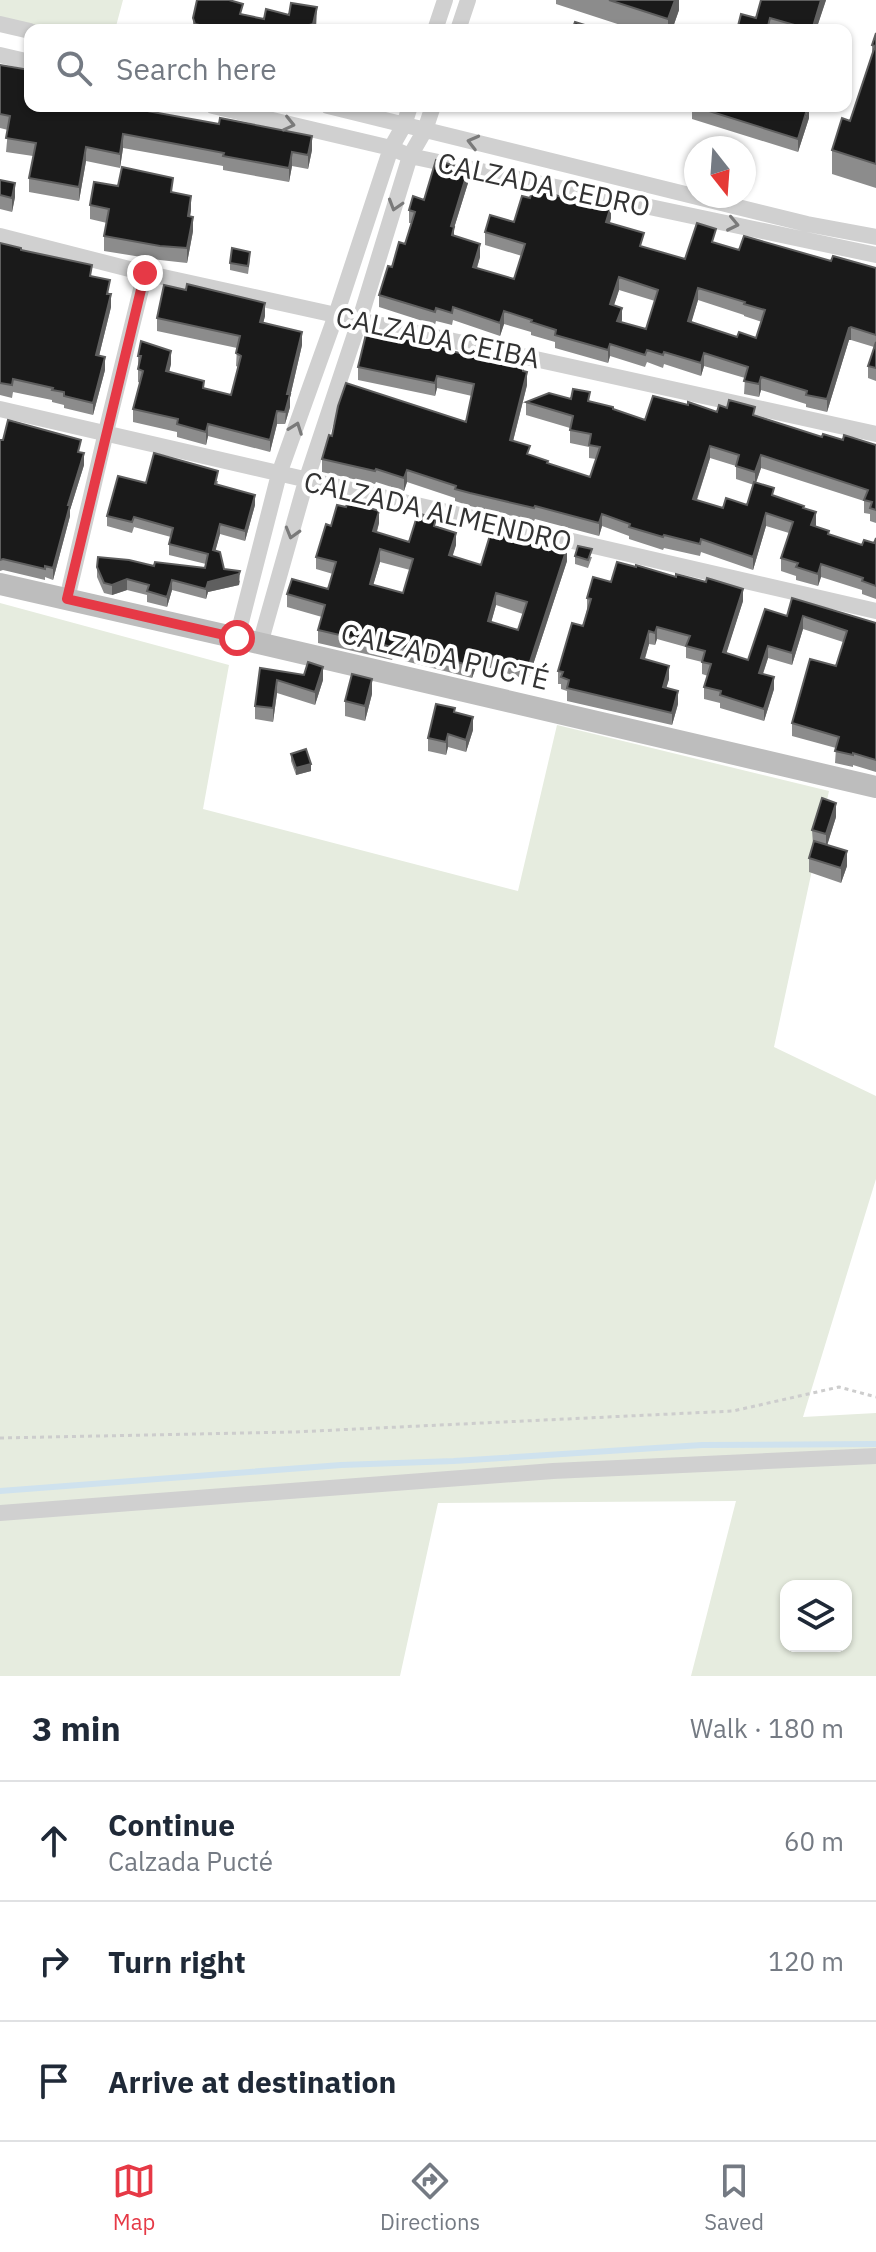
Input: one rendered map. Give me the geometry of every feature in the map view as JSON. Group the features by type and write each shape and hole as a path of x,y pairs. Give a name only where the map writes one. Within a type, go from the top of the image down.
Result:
{"street":[{"path":"437,24 445,0"},
{"path":"460,24 468,0"},
{"path":"0,24 24,30"},
{"path":"0,55 24,61"},
{"name":"CALZADA CEDRO","path":"238,112 391,148 410,156 876,255"},
{"name":"CALZADA CEDRO","path":"352,112 807,224 876,237"},
{"path":"237,638 279,474 391,148 408,112"},
{"path":"260,644 306,481 410,156 431,112"},
{"name":"CALZADA CEIBA","path":"0,236 145,273 876,434"},
{"path":"67,599 145,273"},
{"name":"CALZADA ALMENDRO","path":"0,409 876,611"},
{"name":"CALZADA PUCTÉ","path":"0,584 876,787"},
{"path":"0,1513 553,1471 876,1456"}],"path":[{"path":"0,1438 294,1432 733,1411 839,1387 876,1397"}],"shaded area":[{"path":"0,0 123,0 117,24 24,25 0,19"},
{"path":"0,603 229,665 203,809 518,891 557,725 829,791 774,1047 876,1096 876,1179 803,1417 876,1413 876,1676 691,1676 736,1501 438,1503 400,1676 0,1676"}],"building":[{"path":"197,0 229,0 243,4 240,14 264,19 266,9 289,15 291,3 317,7 313,24 195,24 193,18"},
{"path":"609,0 675,0 668,19"},
{"path":"761,0 821,0 814,24 791,24 770,18 768,24 738,24 741,14 756,18"},
{"path":"876,33 876,164 832,150 842,118 850,121 875,46 872,45"},
{"path":"0,65 24,69 24,112 153,112 219,124 220,118 312,136 308,155 292,152 289,168 123,134 120,154 86,147 79,187 29,178 36,143 6,138 10,116 0,114"},
{"path":"712,112 806,112 798,139"},
{"path":"436,160 468,170 451,226 454,227 452,235 480,244 473,267 514,279 525,244 485,232 490,215 514,222 522,196 530,198 533,188 589,204 590,199 611,206 606,222 644,233 640,246 685,259 697,223 716,229 712,242 739,250 744,236 831,261 833,256 876,268 876,335 849,328 827,399 806,395 807,391 761,377 759,384 744,381 748,367 704,353 701,363 664,352 663,355 647,350 645,355 610,344 608,350 555,335 556,330 504,311 500,323 453,307 452,313 436,308 435,312 379,295 399,242 405,244 415,212 409,210 413,196 424,200","holes":["619,277 658,290 646,329 617,321 622,308 610,304","698,288 765,310 756,338 739,332 737,337 688,321"]},
{"path":"122,167 173,178 171,192 191,196 188,216 193,217 187,248 104,236 109,209 90,205 94,182 118,186"},
{"path":"0,180 15,183 12,198 0,195"},
{"path":"0,243 92,265 90,276 110,280 107,294 111,294 96,355 105,357 93,403 64,396 64,392 53,388 13,379 12,385 0,383"},
{"path":"232,248 250,252 248,266 230,263"},
{"path":"187,284 265,303 260,322 302,332 285,412 277,411 270,440 208,424 206,432 177,424 178,419 133,409 143,371 138,369 141,341 171,351 166,371 204,381 203,388 231,395 241,356 236,353 240,336 157,318 164,285 186,290"},
{"path":"367,330 447,347 447,350 523,368 527,372 510,440 530,446 527,454 590,477 600,447 589,445 591,434 570,430 573,416 526,402 549,393 571,399 573,389 590,392 588,401 645,420 653,396 688,405 688,402 717,412 719,405 727,408 729,400 755,407 753,415 822,437 823,434 843,440 844,435 876,445 876,510 870,508 872,502 864,500 868,490 761,455 755,472 736,466 739,455 710,446 693,499 723,508 726,498 747,505 754,482 774,488 772,495 816,512 811,525 829,531 828,534 862,545 864,540 874,543 876,538 876,586 862,581 863,578 821,564 818,574 781,558 793,522 766,513 753,557 701,539 700,544 663,537 629,527 630,524 602,514 599,523 455,489 456,486 407,470 404,478 376,469 322,459 329,435 332,436 346,383 466,422 474,384 437,376 435,383 358,367"},
{"path":"876,342 876,368 868,366"},
{"path":"8,420 81,440 78,452 84,453 53,568 0,560 0,440 3,440"},
{"path":"154,453 218,471 215,484 255,495 245,531 220,524 213,550 220,552 224,569 240,571 239,574 208,582 206,589 172,580 167,597 147,591 149,585 127,579 112,585 104,583 97,567 98,557 154,566 155,562 205,568 208,554 169,544 173,528 134,517 132,522 107,516 118,476 146,483"},
{"path":"348,501 379,511 373,531 409,542 418,513 436,519 434,526 456,533 449,555 481,565 494,522 509,525 506,533 567,548 528,668 477,651 472,666 393,645 318,630 325,605 287,594 292,579 328,589 336,562 316,557 326,524 331,526 337,505 346,507","holes":["380,549 413,559 403,593 370,584","496,593 527,602 518,630 488,621"]},
{"path":"578,546 592,549 588,560 575,556"},
{"path":"617,562 676,577 676,574 706,582 707,578 743,589 723,652 748,660 765,609 787,616 792,598 876,623 876,760 835,751 839,737 792,723 810,659 836,666 847,631 803,616 792,653 768,646 759,673 774,677 764,709 704,687 711,664 702,662 705,651 686,646 690,636 657,627 655,633 649,631 641,658 669,666 663,687 678,691 672,713 567,688 569,680 561,677 563,672 558,671 572,623 583,626 591,599 587,598 593,577 611,582"},
{"path":"308,662 323,667 315,692 277,680 273,708 255,706 260,668 304,675"},
{"path":"352,674 372,679 365,706 345,701"},
{"path":"436,704 455,708 454,712 473,717 466,740 448,734 446,742 428,738"},
{"path":"306,749 311,764 296,768 291,754"},
{"path":"822,798 836,803 826,834 812,830"},
{"path":"814,841 847,851 841,868 809,858"}],"waterway":[{"path":"0,1491 341,1465 702,1445 876,1444"}],"route":[{"path":"145,273 67,599 237,638"}]}
